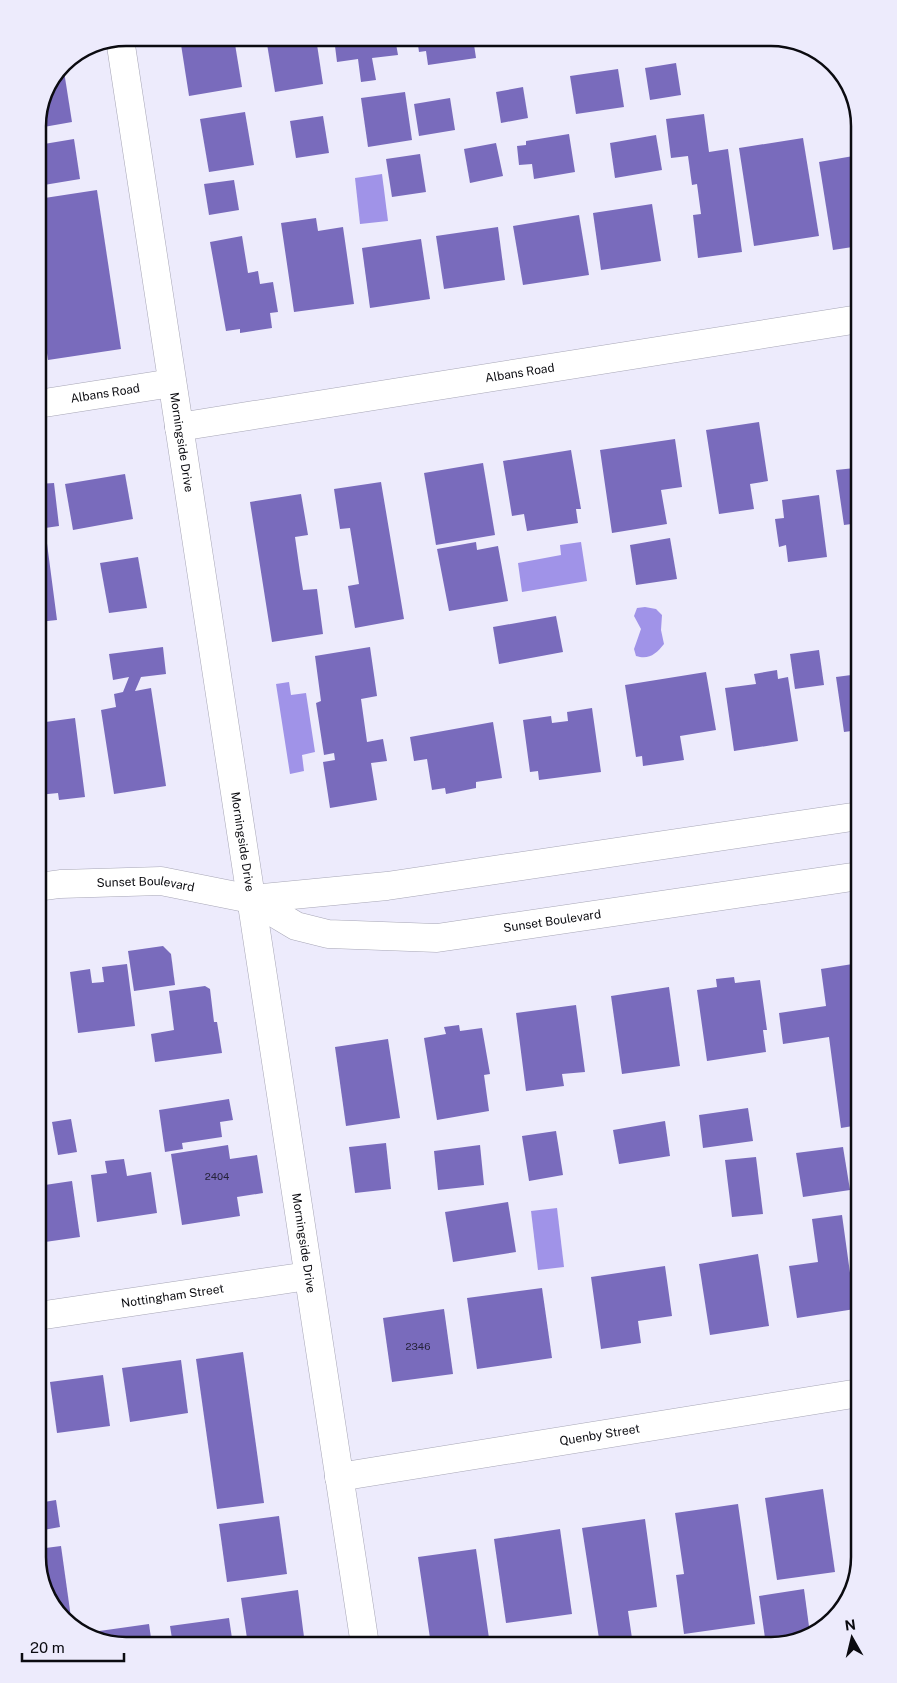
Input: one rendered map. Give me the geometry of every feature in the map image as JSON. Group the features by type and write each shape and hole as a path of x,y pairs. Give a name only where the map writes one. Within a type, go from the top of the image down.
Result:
{"street":[{"name":"Morningside Drive","path":"121,47 364,1637"},
{"name":"Albans Road","path":"179,426 851,320"},
{"name":"Albans Road","path":"46,403 172,383"},
{"name":"Sunset Boulevard","path":"46,886 161,881 251,899 387,886 851,817"},
{"name":"Sunset Boulevard","path":"251,899 296,926 328,934 437,938 851,877"},
{"name":"Nottingham Street","path":"46,1315 308,1276"},
{"name":"Quenby Street","path":"339,1477 851,1394"}],"shaded area":[{"path":"382,174 388,221 360,224 355,178"},
{"path":"581,542 587,581 522,592 518,563 561,555 560,545"},
{"path":"637,608 656,609 662,615 661,630 664,644 652,655 641,657 636,656 634,649 641,629 634,616"},
{"path":"289,682 291,695 306,693 315,752 302,755 304,771 290,774 276,684"},
{"path":"557,1208 564,1267 538,1270 531,1211"}],"building":[{"path":"181,46 235,46 242,87 189,96"},
{"path":"267,46 317,46 323,84 275,92"},
{"path":"335,46 396,46 398,55 372,58 376,80 361,82 358,59 337,62"},
{"path":"418,46 474,46 476,58 428,65 426,51 419,52"},
{"path":"676,63 681,95 650,100 645,68"},
{"path":"618,69 624,107 576,114 570,76"},
{"path":"65,76 72,122 46,127 49,106 55,91"},
{"path":"523,87 528,118 501,123 496,92"},
{"path":"405,92 412,140 368,147 361,98"},
{"path":"450,98 455,130 419,136 414,104"},
{"path":"245,112 254,165 209,172 200,119"},
{"path":"704,114 709,152 728,149 742,252 698,258 693,215 701,214 697,184 692,185 688,156 671,158 666,119"},
{"path":"323,116 329,153 296,158 290,121"},
{"path":"569,134 575,172 534,179 532,164 519,165 517,146 526,145 526,141"},
{"path":"656,135 662,170 615,178 610,143"},
{"path":"803,138 819,236 754,246 739,148"},
{"path":"74,139 80,179 46,185 46,144"},
{"path":"496,143 503,176 470,183 464,149"},
{"path":"420,154 426,192 392,197 386,159"},
{"path":"851,156 851,247 833,250 819,162"},
{"path":"234,180 239,210 209,215 204,184"},
{"path":"97,190 121,349 48,360 46,346 46,198"},
{"path":"652,204 661,261 601,270 593,213"},
{"path":"579,215 589,275 523,285 513,226"},
{"path":"316,218 318,231 343,227 354,304 294,312 281,223"},
{"path":"498,227 505,280 444,289 436,236"},
{"path":"242,236 248,273 258,271 260,284 273,282 278,312 270,313 272,328 240,333 240,329 226,331 210,242"},
{"path":"421,239 430,299 370,308 362,248"},
{"path":"759,422 768,481 750,484 754,509 719,514 706,430"},
{"path":"675,439 682,487 661,490 667,524 612,533 600,450"},
{"path":"571,450 581,509 576,509 578,523 527,531 524,514 512,516 503,461"},
{"path":"483,463 495,535 436,545 424,473"},
{"path":"851,468 851,524 844,525 836,470"},
{"path":"125,474 133,519 73,530 65,484"},
{"path":"381,482 404,619 355,628 348,586 359,584 350,528 340,529 334,489"},
{"path":"54,483 59,526 46,528 46,484"},
{"path":"301,494 308,535 295,537 300,572 303,590 317,589 323,634 272,642 250,502"},
{"path":"819,495 827,557 788,562 786,545 779,547 775,519 784,518 782,500"},
{"path":"46,536 57,620 46,621"},
{"path":"670,538 677,579 636,585 630,545"},
{"path":"476,542 477,550 498,546 508,601 449,611 437,549"},
{"path":"138,557 147,608 109,613 100,563"},
{"path":"556,616 563,652 499,664 493,627"},
{"path":"163,647 166,674 141,677 135,691 151,688 166,786 114,794 101,710 116,707 114,694 123,692 129,677 113,680 109,654"},
{"path":"370,647 377,696 361,699 367,742 383,739 387,761 371,763 377,800 330,808 323,762 335,760 334,753 324,755 316,703 321,701 315,656"},
{"path":"819,650 824,685 795,689 790,654"},
{"path":"777,670 778,679 788,677 798,741 734,751 725,688 756,684 754,674"},
{"path":"706,672 716,730 680,736 684,760 643,766 642,756 636,757 625,685"},
{"path":"851,675 851,731 844,732 836,677"},
{"path":"592,708 601,772 539,780 538,771 530,772 523,720 551,716 552,723 568,721 567,712"},
{"path":"75,718 85,797 59,800 58,793 46,794 46,722"},
{"path":"493,722 502,778 476,782 476,788 446,794 445,788 432,790 427,759 414,761 410,737"},
{"path":"163,946 171,954 175,985 134,991 128,951"},
{"path":"127,964 135,1026 78,1033 70,972 90,969 92,983 104,982 102,967"},
{"path":"851,964 851,1126 841,1128 829,1037 783,1044 779,1013 826,1006 821,969"},
{"path":"734,977 735,983 760,980 767,1030 763,1030 766,1052 707,1061 697,990 717,987 716,979"},
{"path":"205,986 210,989 214,1022 217,1022 222,1053 155,1062 151,1034 174,1030 169,991"},
{"path":"669,987 680,1066 622,1074 611,996"},
{"path":"576,1005 585,1072 562,1074 564,1086 526,1091 516,1013"},
{"path":"459,1025 460,1031 482,1028 490,1074 484,1075 489,1111 437,1120 424,1038 446,1034 444,1027"},
{"path":"388,1039 400,1118 346,1126 335,1047"},
{"path":"229,1099 233,1120 220,1122 222,1137 182,1143 183,1149 165,1152 159,1110"},
{"path":"748,1108 753,1141 703,1148 699,1115"},
{"path":"71,1119 77,1152 58,1155 52,1122"},
{"path":"665,1121 670,1156 619,1164 613,1130"},
{"path":"556,1131 563,1175 529,1181 522,1136"},
{"path":"386,1143 391,1189 355,1193 349,1147"},
{"path":"228,1145 230,1159 257,1155 263,1193 237,1197 240,1216 182,1225 171,1154"},
{"path":"480,1145 484,1185 438,1190 434,1151"},
{"path":"843,1147 850,1190 803,1197 796,1153"},
{"path":"756,1157 763,1214 732,1217 725,1160"},
{"path":"124,1159 127,1176 151,1172 157,1213 97,1222 91,1175 107,1173 105,1161"},
{"path":"72,1181 80,1237 46,1242 46,1185"},
{"path":"508,1202 516,1252 453,1262 445,1212"},
{"path":"842,1215 851,1280 851,1310 797,1318 789,1266 818,1262 812,1219"},
{"path":"758,1254 769,1326 710,1335 699,1264"},
{"path":"665,1266 672,1316 638,1321 641,1343 601,1349 591,1277"},
{"path":"542,1288 552,1358 477,1369 467,1298"},
{"path":"444,1309 453,1374 392,1382 383,1318"},
{"path":"243,1352 264,1503 217,1509 196,1359"},
{"path":"181,1360 188,1413 130,1422 122,1368"},
{"path":"103,1375 110,1426 57,1433 50,1382"},
{"path":"823,1489 835,1572 777,1580 765,1498"},
{"path":"56,1500 60,1527 46,1530 46,1502"},
{"path":"738,1504 755,1624 684,1634 676,1575 684,1574 675,1513"},
{"path":"279,1516 287,1574 227,1582 219,1524"},
{"path":"645,1519 657,1607 628,1611 632,1637 599,1637 582,1528"},
{"path":"560,1529 572,1614 506,1623 494,1539"},
{"path":"61,1546 70,1613 57,1597 52,1587 48,1572 46,1548"},
{"path":"476,1549 489,1637 430,1637 418,1557"},
{"path":"804,1589 809,1627 786,1635 765,1637 759,1596"},
{"path":"298,1590 304,1637 247,1637 241,1598"},
{"path":"229,1618 232,1637 172,1637 170,1626"},
{"path":"149,1624 151,1637 121,1637 99,1631"}]}
